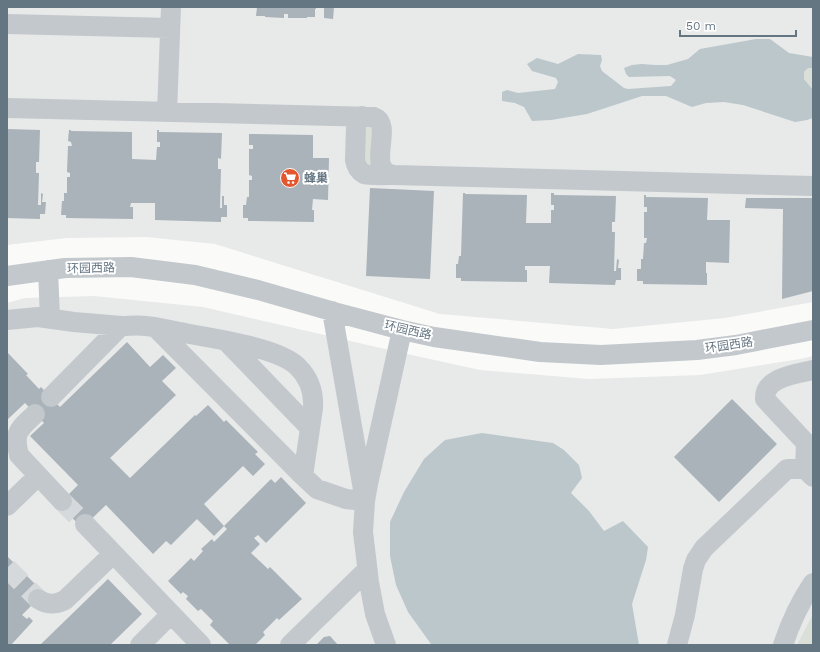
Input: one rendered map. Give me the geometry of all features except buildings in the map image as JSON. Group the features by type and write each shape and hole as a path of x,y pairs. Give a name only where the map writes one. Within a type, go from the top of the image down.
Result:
{"street":[{"path":"167,112 171,7"},
{"path":"7,24 170,28"},
{"path":"7,108 374,117 378,118 382,124 381,166 385,172 394,175"},
{"path":"362,116 357,122 356,126 355,160 356,166 359,170 368,174 813,186"},
{"name":"环园西路","path":"7,276 65,268 131,267 196,274 402,330 434,337 540,352 601,354 698,350 736,345 813,330"},
{"path":"48,270 50,318"},
{"path":"332,311 365,501"},
{"path":"7,320 38,317 121,326 146,326 240,344 289,360 304,374 309,382 314,399 303,476"},
{"path":"51,397 121,326"},
{"path":"156,328 317,489 346,499 365,501"},
{"path":"386,645 375,614 363,532 365,501 402,330"},
{"path":"226,341 310,428"},
{"path":"677,645 685,615 693,569 696,560 704,548 787,469 809,473 806,443 765,399 765,395 769,387 776,381 813,370"},
{"path":"35,414 18,431 16,445 18,455 62,500"},
{"path":"7,506 38,476"},
{"path":"85,524 201,645"},
{"path":"38,599 48,604 55,604 65,600 113,554"},
{"path":"290,645 368,570"},
{"path":"783,645 798,610 813,583"},
{"path":"140,645 171,614"}],"shaded area":[{"path":"7,7 813,7 813,302 725,318 613,329 440,314 215,244 146,237 67,238 7,245"},
{"path":"756,39 770,39 789,53 813,57 813,68 808,68 804,72 804,79 813,90 813,118 795,122 743,105 724,102 706,103 692,107 666,96 642,96 587,114 551,120 532,121 524,107 515,103 502,101 502,92 507,90 518,93 555,89 558,82 556,78 532,71 527,64 537,58 558,64 578,54 601,55 602,60 600,66 602,71 624,88 671,86 676,80 670,76 629,77 624,68 642,64 667,65 688,59 700,49"},
{"path":"808,68 813,68 813,90 804,79 804,72"},
{"path":"373,123 374,166 365,168 363,128"},
{"path":"94,296 203,307 480,370 589,379 700,375 813,356 813,645 7,645 7,303 25,298"},
{"path":"482,433 553,443 564,450 579,465 582,478 571,493 589,511 604,531 623,521 648,547 646,560 632,604 639,645 431,644 408,612 396,585 390,556 390,522 404,492 424,459 445,440"},
{"path":"813,614 813,645 798,645 798,643"}],"tunnel":[{"path":"62,501 85,524"},
{"path":"7,568 38,599"}],"place":[{"name":"蜂巢","path":"290,178"}]}
